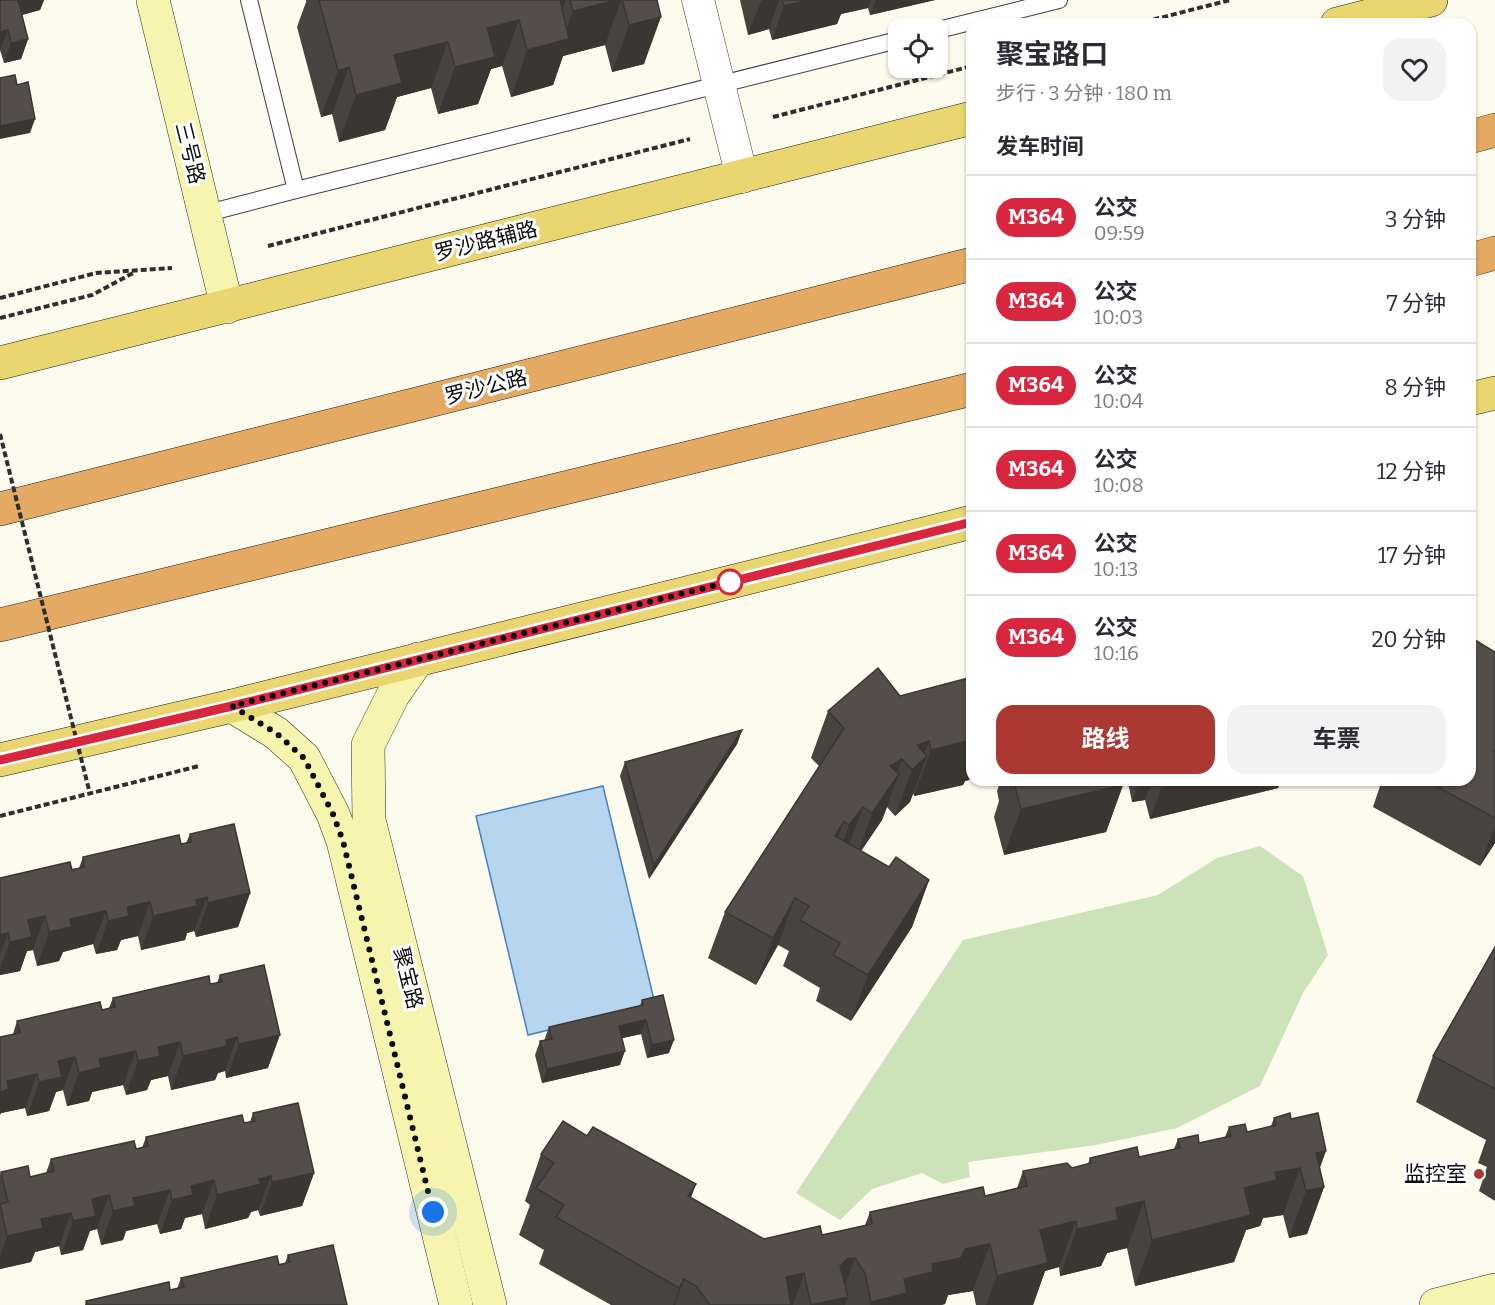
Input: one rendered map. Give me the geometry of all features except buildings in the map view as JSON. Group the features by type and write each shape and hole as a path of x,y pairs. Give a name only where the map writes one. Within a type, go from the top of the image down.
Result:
{"highway":[{"path":"1476,135 1495,130"},
{"path":"1476,258 1495,253"},
{"name":"罗沙公路","path":"0,509 966,266"},
{"path":"0,625 966,389"}],"main road":[{"path":"1360,18 1431,0"},
{"name":"罗沙路辅路","path":"0,363 966,120"},
{"path":"1476,398 1495,393"},
{"path":"0,760 232,706 966,523"}],"street":[{"name":"三号路","path":"153,0 227,307"},
{"path":"698,0 742,177"},
{"name":"聚宝路","path":"418,659 393,695 368,745 369,820 490,1305"},
{"name":"聚宝路","path":"232,706 276,733 304,758 340,832 456,1305"},
{"path":"1436,1305 1495,1290"}],"lane":[{"path":"249,0 296,190"},
{"path":"986,18 1059,0"},
{"path":"948,28 966,23"},
{"path":"204,214 888,42"}],"path":[{"path":"1160,18 1230,0"},
{"path":"773,117 966,68"},
{"path":"267,246 690,139"},
{"path":"0,298 96,273 172,268"},
{"path":"0,318 92,295 137,271"},
{"path":"0,434 90,794"},
{"path":"0,816 199,766"}],"green space":[{"path":"1260,846 1303,876 1328,955 1303,993 1260,1086 1177,1128 1096,1145 968,1162 970,1177 943,1184 922,1173 872,1189 840,1220 796,1193 963,940 1158,895 1217,858"}],"water":[{"path":"603,786 655,1004 528,1035 476,816"}],"bus line":[{"name":"M364","path":"0,760 232,706 966,523"}],"place":[{"name":"监控室","path":"1479,1174"}],"route":[{"path":"433,1212 343,841 333,814 304,758 276,733 232,706 741,579 730,582"}]}
